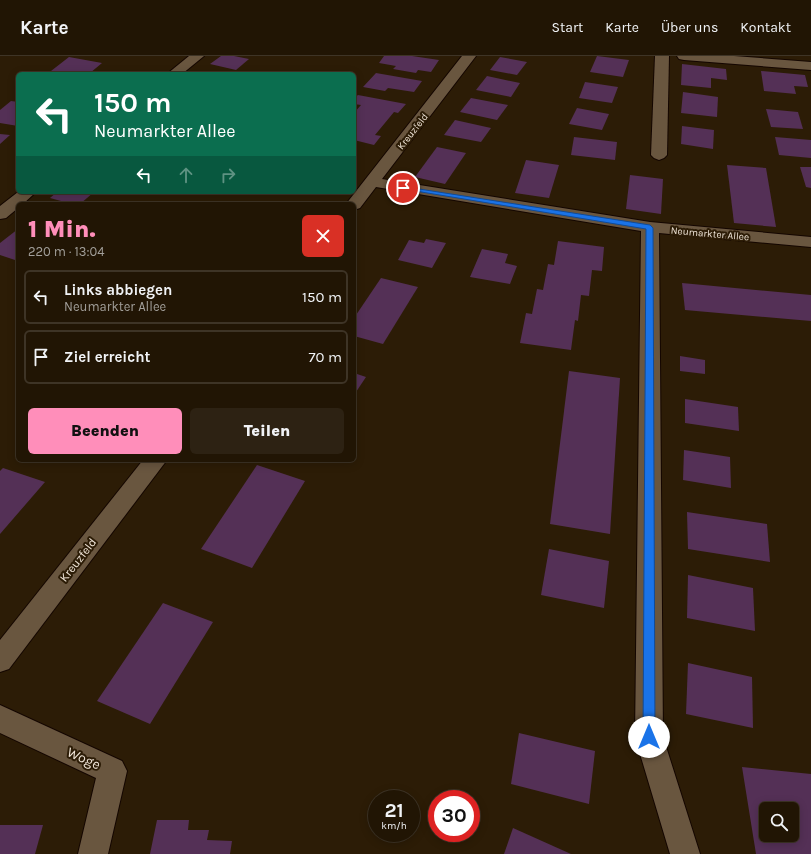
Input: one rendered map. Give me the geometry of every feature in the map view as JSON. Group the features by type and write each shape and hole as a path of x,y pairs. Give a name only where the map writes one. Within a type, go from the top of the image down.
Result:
{"street":[{"path":"177,72 197,56"},
{"name":"Kreuzfeld","path":"356,202 469,56"},
{"path":"659,155 662,56"},
{"path":"684,56 771,59 811,66"},
{"name":"Neumarkter Allee","path":"372,182 650,228 811,242"},
{"path":"0,214 25,194"},
{"path":"650,228 649,737 685,854"},
{"name":"Kreuzfeld","path":"0,660 154,462"},
{"name":"Woge","path":"0,719 112,771 93,854"}],"building":[{"path":"221,56 234,56 249,59 236,70 210,64"},
{"path":"384,56 412,56 439,60 431,72 418,70 416,73 393,69 396,66 379,63"},
{"path":"597,56 629,60 623,77 590,72"},
{"path":"69,57 102,63 91,72 51,71"},
{"path":"500,57 527,62 517,75 490,70"},
{"path":"682,64 726,69 727,80 711,78 711,88 681,85"},
{"path":"761,71 805,75 808,87 794,86 796,94 764,91"},
{"path":"376,73 422,81 414,92 388,88 385,91 363,87"},
{"path":"487,76 520,83 511,97 476,90"},
{"path":"585,82 618,87 612,103 579,98"},
{"path":"683,92 718,97 717,117 681,113"},
{"path":"358,95 406,104 398,113 394,112 375,135 381,136 374,145 356,140 356,111 361,105 356,104 356,96"},
{"path":"471,98 508,105 497,120 460,112"},
{"path":"11,101 16,102 16,126 0,123 0,110"},
{"path":"577,108 609,114 602,130 569,124"},
{"path":"766,109 798,112 803,129 771,127"},
{"path":"455,120 491,128 481,142 444,135"},
{"path":"682,126 714,130 713,149 681,144"},
{"path":"0,134 10,135 0,144"},
{"path":"574,137 617,142 615,160 571,155"},
{"path":"775,137 811,140 811,158 779,155"},
{"path":"437,147 466,153 445,184 415,177"},
{"path":"526,160 559,165 549,198 515,193"},
{"path":"727,165 766,168 776,227 734,223"},
{"path":"800,167 811,167 811,188 806,187"},
{"path":"630,175 663,179 661,214 626,209"},
{"path":"55,194 92,194 82,202 65,202 50,198"},
{"path":"16,231 16,260 0,255 0,243"},
{"path":"426,239 446,243 432,268 398,260 409,240 424,243"},
{"path":"558,241 604,247 602,271 592,270 589,296 581,295 578,321 575,320 571,350 520,343 526,313 532,314 537,289 543,290 548,264 554,265"},
{"path":"482,249 508,254 505,263 517,266 510,284 470,277"},
{"path":"381,278 418,287 383,344 356,337 356,315"},
{"path":"682,283 811,295 811,321 685,310"},
{"path":"680,356 705,360 705,374 680,371"},
{"path":"569,371 620,378 610,534 550,524"},
{"path":"356,374 366,377 356,392"},
{"path":"685,399 738,407 739,431 685,423"},
{"path":"684,450 730,457 731,488 683,480"},
{"path":"257,465 305,481 252,568 201,549"},
{"path":"3,468 45,482 0,534 0,471"},
{"path":"687,512 767,524 770,562 688,549"},
{"path":"549,549 609,561 604,608 541,595"},
{"path":"688,575 753,588 755,631 687,618"},
{"path":"163,603 213,622 150,724 97,701"},
{"path":"688,663 752,677 753,728 686,714"},
{"path":"519,733 595,751 589,804 511,784"},
{"path":"742,767 811,774 811,854 756,854"},
{"path":"157,820 189,820 188,830 209,830 207,840 232,841 230,854 150,854"},
{"path":"0,825 43,825 35,854 0,854"},
{"path":"513,828 571,854 504,854"}],"route":[{"path":"403,188 650,228 649,737"}]}
